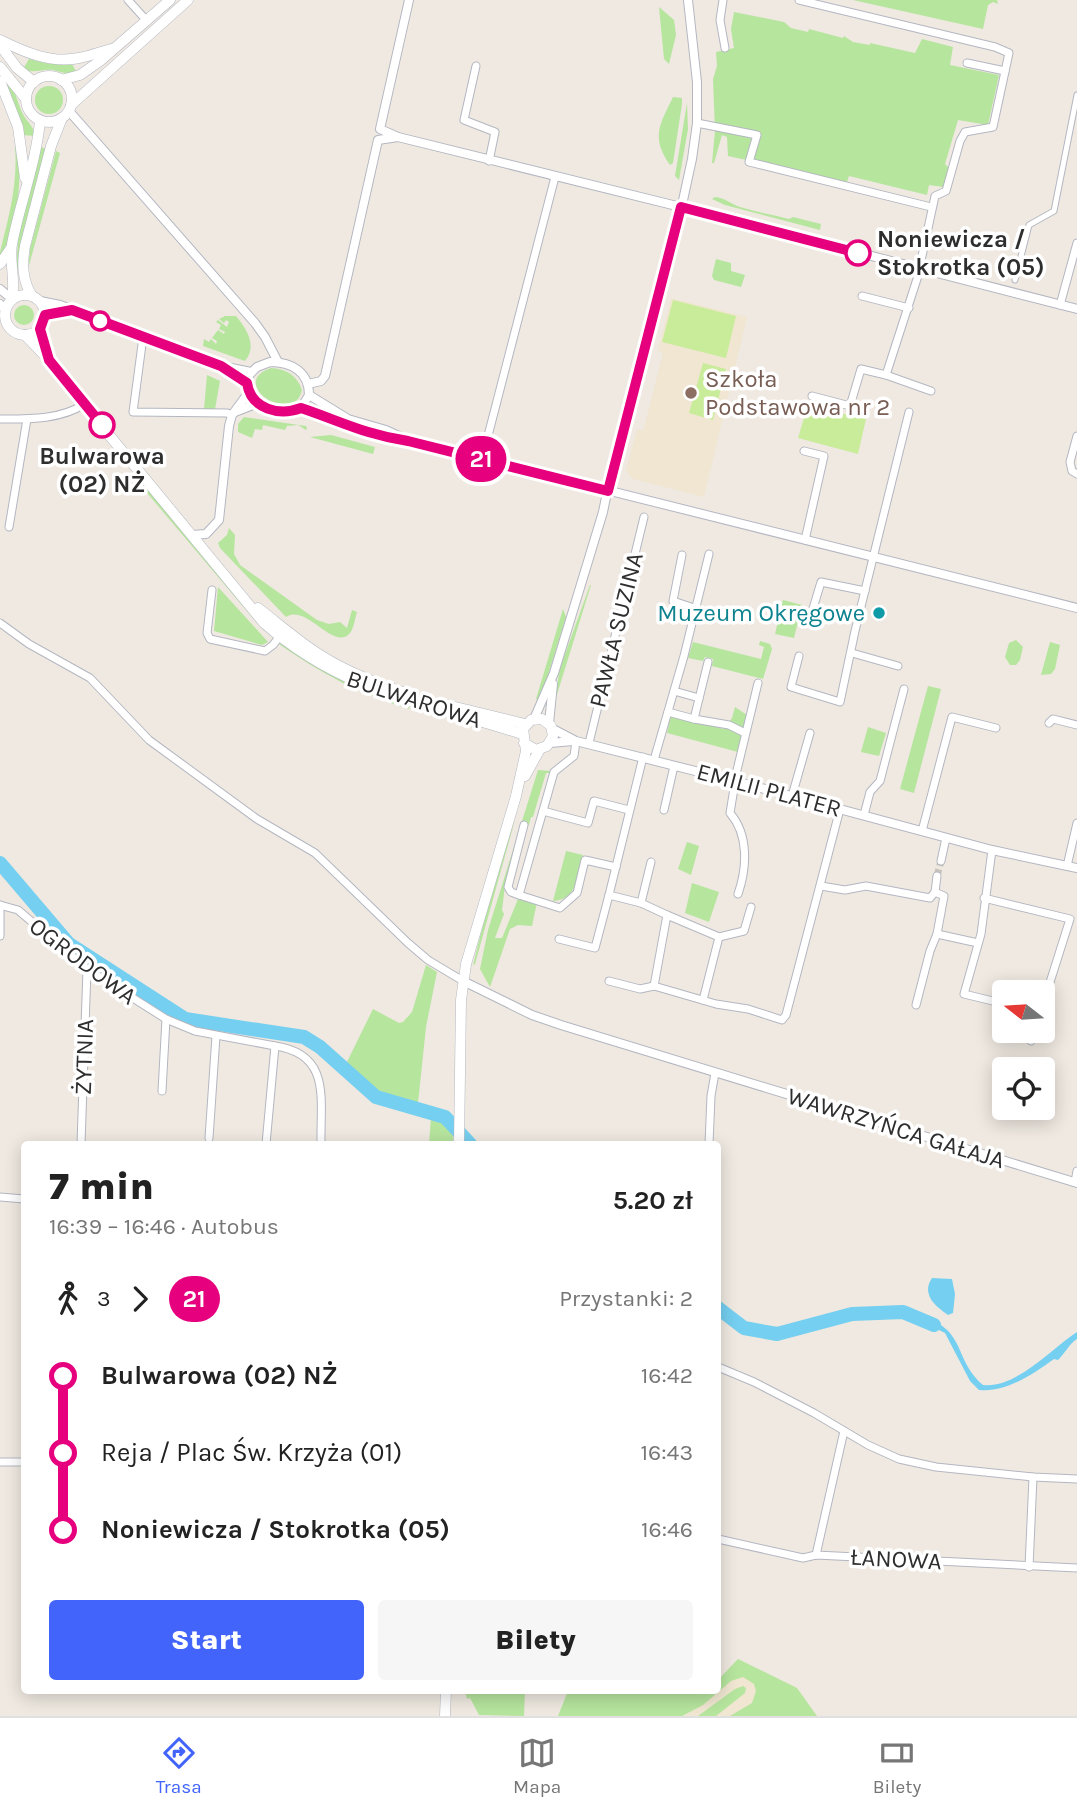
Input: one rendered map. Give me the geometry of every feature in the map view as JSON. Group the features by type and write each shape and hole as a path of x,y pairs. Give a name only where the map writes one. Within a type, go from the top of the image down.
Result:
{"main road":[{"path":"26,99 34,82 47,76 61,80 80,75 170,0"},
{"path":"0,67 26,99 30,112 40,121 48,122 67,111 188,0"},
{"path":"0,43 57,59 77,58 112,49"},
{"path":"0,43 17,68 34,82"},
{"path":"36,298 20,295 3,307 4,316 13,332 25,335 40,329 45,315 36,298 24,277 25,246 51,146 67,111 70,91 61,80"},
{"path":"0,81 18,127 26,184"},
{"path":"0,264 11,247 38,142 40,121"},
{"path":"11,247 14,273 12,299"},
{"name":"BULWAROWA","path":"40,329 49,360"},
{"name":"BULWAROWA","path":"25,335 49,360 203,549 249,602 282,633 375,683 526,730"},
{"path":"516,796 540,750 550,743 553,736 551,726 542,719 526,730"},
{"path":"526,730 531,748 540,750"},
{"path":"459,1141 463,981 478,918 516,796 526,751 526,730"},
{"path":"445,1716 446,1694"}],"street":[{"path":"128,0 147,21"},
{"path":"409,0 380,129 398,137 489,161 681,207 1077,309"},
{"path":"526,730 554,673 608,491 692,159 697,123 697,80 688,0"},
{"path":"723,0 720,20 725,48"},
{"path":"799,0 1003,49 1009,53 993,127 965,132 946,191 935,196 909,308 886,375"},
{"path":"967,63 1005,71"},
{"path":"477,66 464,120 495,132 489,161"},
{"path":"1015,281 1028,225 1054,211 1077,95"},
{"path":"67,111 256,323 278,362"},
{"path":"697,123 757,135 749,162 931,207"},
{"path":"308,384 321,381 325,376 378,140 398,137"},
{"path":"482,459 555,177"},
{"path":"1060,305 1077,243"},
{"path":"0,289 12,299"},
{"path":"862,296 909,308"},
{"path":"36,298 221,366 251,372 263,364 278,362 296,368 308,384 309,395 301,408"},
{"path":"45,315 72,310"},
{"path":"143,337 133,412 233,414 258,402"},
{"path":"221,366 248,388 258,402 274,411 301,408 381,437 482,459 1077,608"},
{"path":"812,396 850,406 861,369 931,391"},
{"path":"203,549 206,534 219,520 233,414 248,388 251,372"},
{"path":"309,395 348,419 386,430 408,441"},
{"path":"0,419 27,419 66,413 84,404"},
{"path":"799,656 790,687 840,702 909,412"},
{"path":"9,527 27,419"},
{"path":"1077,436 1070,462 1072,471 1077,474"},
{"path":"804,451 824,456 805,540"},
{"name":"PAWŁA SUZINA","path":"589,743 643,517"},
{"path":"192,535 206,534"},
{"path":"654,760 709,554"},
{"path":"682,555 673,601 694,608"},
{"path":"809,622 821,582 865,591"},
{"path":"212,590 207,633 210,639 265,651 282,633"},
{"name":"WAWRZYŃCA GAŁAJA","path":"0,623 29,644 90,678 149,740 257,820 315,853 408,943 428,960 463,981 532,1015 1076,1183"},
{"path":"852,653 898,666"},
{"path":"694,719 708,662"},
{"path":"551,726 554,673"},
{"path":"738,894 746,859 737,821 730,813 745,733 758,683"},
{"name":"EMILII PLATER","path":"864,815 870,792 880,781 904,689"},
{"path":"674,691 699,698"},
{"path":"668,712 729,725 745,733"},
{"path":"922,831 952,717 996,728"},
{"path":"1049,723 1053,719 1077,725"},
{"name":"EMILII PLATER","path":"551,726 576,741"},
{"path":"792,796 810,733"},
{"path":"519,895 554,772 574,756 576,741"},
{"name":"EMILII PLATER","path":"550,743 589,743 992,850 1077,868"},
{"path":"559,939 595,948 643,757"},
{"name":"EMILII PLATER","path":"664,810 674,766"},
{"path":"543,811 589,822 594,801 629,810"},
{"path":"609,981 640,989 654,986 782,1020 786,1015 821,886 839,809"},
{"path":"1067,866 1077,823"},
{"path":"524,825 508,887 511,892 560,908 577,893 585,860 616,867"},
{"path":"941,861 946,838"},
{"path":"992,850 981,934 964,994 992,1001"},
{"path":"641,903 651,862"},
{"path":"821,886 845,890 866,886 930,898 935,892 937,876"},
{"path":"916,1005 937,934 944,896 935,892"},
{"path":"609,895 641,903 719,937 744,931 751,907"},
{"path":"984,898 1070,919 1050,980"},
{"path":"0,905 0,936"},
{"name":"OGRODOWA","path":"0,905 18,910 87,970 166,1019 195,1031 300,1052 310,1059 317,1074 321,1141"},
{"path":"654,986 667,915"},
{"path":"937,934 978,943"},
{"path":"703,1000 719,937"},
{"name":"ŻYTNIA","path":"81,1141 87,970"},
{"path":"162,1091 166,1019"},
{"path":"209,1139 216,1036"},
{"path":"267,1141 275,1046"},
{"path":"709,1141 715,1073"},
{"path":"1076,1183 1077,1171"},
{"path":"0,1197 21,1199"},
{"path":"721,1368 754,1382 888,1455 920,1464 1033,1477 1077,1479"},
{"path":"816,1555 844,1431"},
{"path":"0,1462 21,1462"},
{"path":"1029,1567 1033,1477"},
{"name":"ŁANOWA","path":"721,1540 803,1558 816,1555 1077,1568"}],"shaded area":[{"name":"Szkoła Podstawowa nr 2","path":"671,298 747,317 704,497 633,479 626,471 637,429 644,428 663,353 658,351"},
{"path":"738,1659 797,1688 817,1716 653,1716 691,1707 704,1694 721,1694 721,1677"}],"green space":[{"path":"853,0 997,0 998,4 993,2 988,5 983,29"},
{"path":"659,7 674,20 676,35 669,64 664,59"},
{"path":"734,12 784,22 791,28 808,32 809,29 843,38 844,36 853,42 915,53 922,39 953,47 950,65 999,75 988,125 958,120 945,164 949,168 943,187 929,185 927,195 849,176 847,182 728,156 727,137 722,135 712,163 716,52 734,48 731,29"},
{"path":"29,59 50,64 72,64 77,73 23,69"},
{"path":"8,83 35,136 23,135 16,109 5,85"},
{"path":"49,86 59,90 63,100 59,110 49,114 39,110 35,100 39,90"},
{"path":"673,97 682,98 682,104 673,163 670,165 660,147 659,131"},
{"path":"687,103 688,129 679,180 675,176"},
{"path":"18,144 19,173 15,219 0,261 12,200 15,147"},
{"path":"40,147 48,149 20,270 16,271 18,239"},
{"path":"56,151 60,153 28,269 30,249"},
{"path":"715,197 740,207 821,224 820,230 725,205 712,199"},
{"path":"716,259 731,263 731,271 745,275 741,287 714,280 712,276"},
{"path":"673,300 736,316 726,358 662,342"},
{"path":"20,305 28,305 34,315 28,325 20,325 14,319 14,311"},
{"path":"236,316 247,332 251,343 245,361 203,346 204,339 209,342 211,339 216,344 217,341 212,338 218,330 224,334 225,332 219,329 221,325 216,322 218,320 227,327 229,322 226,320 224,323 219,319"},
{"path":"703,363 726,369 713,420 689,413"},
{"path":"271,368 286,371 297,380 302,390 297,401 287,405 277,404 259,392 256,383 259,375"},
{"path":"207,375 220,381 215,409 204,409"},
{"path":"818,408 866,419 858,454 798,438 806,411 813,413"},
{"path":"244,417 307,428 287,426 285,430 263,425 262,430 255,429 252,438 238,432 238,424"},
{"path":"331,435 375,447 373,454 310,437"},
{"path":"134,472 259,621 257,623 131,474"},
{"path":"229,528 235,535 234,554 240,565 317,620 329,624 340,622 347,628 352,610 357,612 350,633 336,637 302,616 294,614 286,617 220,548 218,543 227,535"},
{"path":"591,585 554,704 560,668"},
{"path":"218,587 268,642 262,645 214,631"},
{"path":"783,600 802,605 794,638 775,634"},
{"path":"563,609 566,617 540,701 536,699"},
{"path":"1016,640 1023,647 1020,660 1016,665 1010,665 1005,657 1009,643"},
{"path":"760,641 770,644 772,649 763,679 712,666 713,659 705,657 703,661 688,658 693,642 761,659 764,647 759,645"},
{"path":"1050,642 1060,645 1055,669 1051,674 1041,675"},
{"path":"283,643 349,683 408,705 410,709 342,682 279,644"},
{"path":"928,686 941,689 914,793 900,789"},
{"path":"735,707 747,715 738,752 667,733 671,716 724,729 732,718"},
{"path":"868,727 886,733 879,756 861,752"},
{"path":"538,770 552,773 546,773 529,825 522,823 505,886 502,910 504,914 495,938 502,938 518,899 537,902 532,926 518,925 510,929 490,987 480,969 488,930"},
{"path":"515,820 475,964 473,965 493,885"},
{"path":"687,842 699,846 691,875 678,869"},
{"path":"566,851 583,855 578,878 568,896 553,901"},
{"path":"692,883 719,892 709,922 685,913"},
{"path":"426,965 437,972 426,1027 418,1103 381,1096 346,1064 373,1009 399,1023 412,1012"},
{"path":"431,1117 441,1120 453,1134 453,1141 429,1141"},
{"path":"738,1659 797,1688 817,1716 730,1716 752,1703 756,1691 754,1684 743,1677 731,1681 721,1690 721,1677"},
{"path":"743,1686 746,1688 745,1693 716,1716 698,1716 735,1689"},
{"path":"466,1694 525,1694 524,1716 479,1715 470,1698 467,1699"},
{"path":"567,1694 716,1694 703,1705 682,1716 558,1716"}],"water":[{"path":"932,1278 952,1279 955,1294 953,1313 948,1315 931,1299 928,1289"},
{"path":"917,1315 933,1321 952,1336 973,1375 983,1385 1008,1381 1033,1366 1077,1332 1077,1339 1058,1360 1054,1359 1019,1381 999,1389 979,1390 970,1381 945,1333 919,1320"}],"waterway":[{"path":"0,863 69,944 185,1019 304,1037 320,1047 376,1097 445,1117 467,1141"},
{"path":"721,1310 744,1328 777,1334 852,1314 903,1312 934,1325"}],"tunnel":[{"path":"937,876 941,861"}],"bus line":[{"name":"21","path":"102,425 49,360 40,329 45,315 72,310 221,366 247,383 254,400 274,411 301,408 381,437 408,441 608,491 681,207 858,253"}],"place":[{"name":"Noniewicza / Stokrotka (05)","path":"858,253"},
{"name":"Szkoła Podstawowa nr 2","path":"691,393"},
{"name":"Bulwarowa (02) NŻ","path":"102,425"},
{"name":"Muzeum Okręgowe","path":"879,613"}]}
